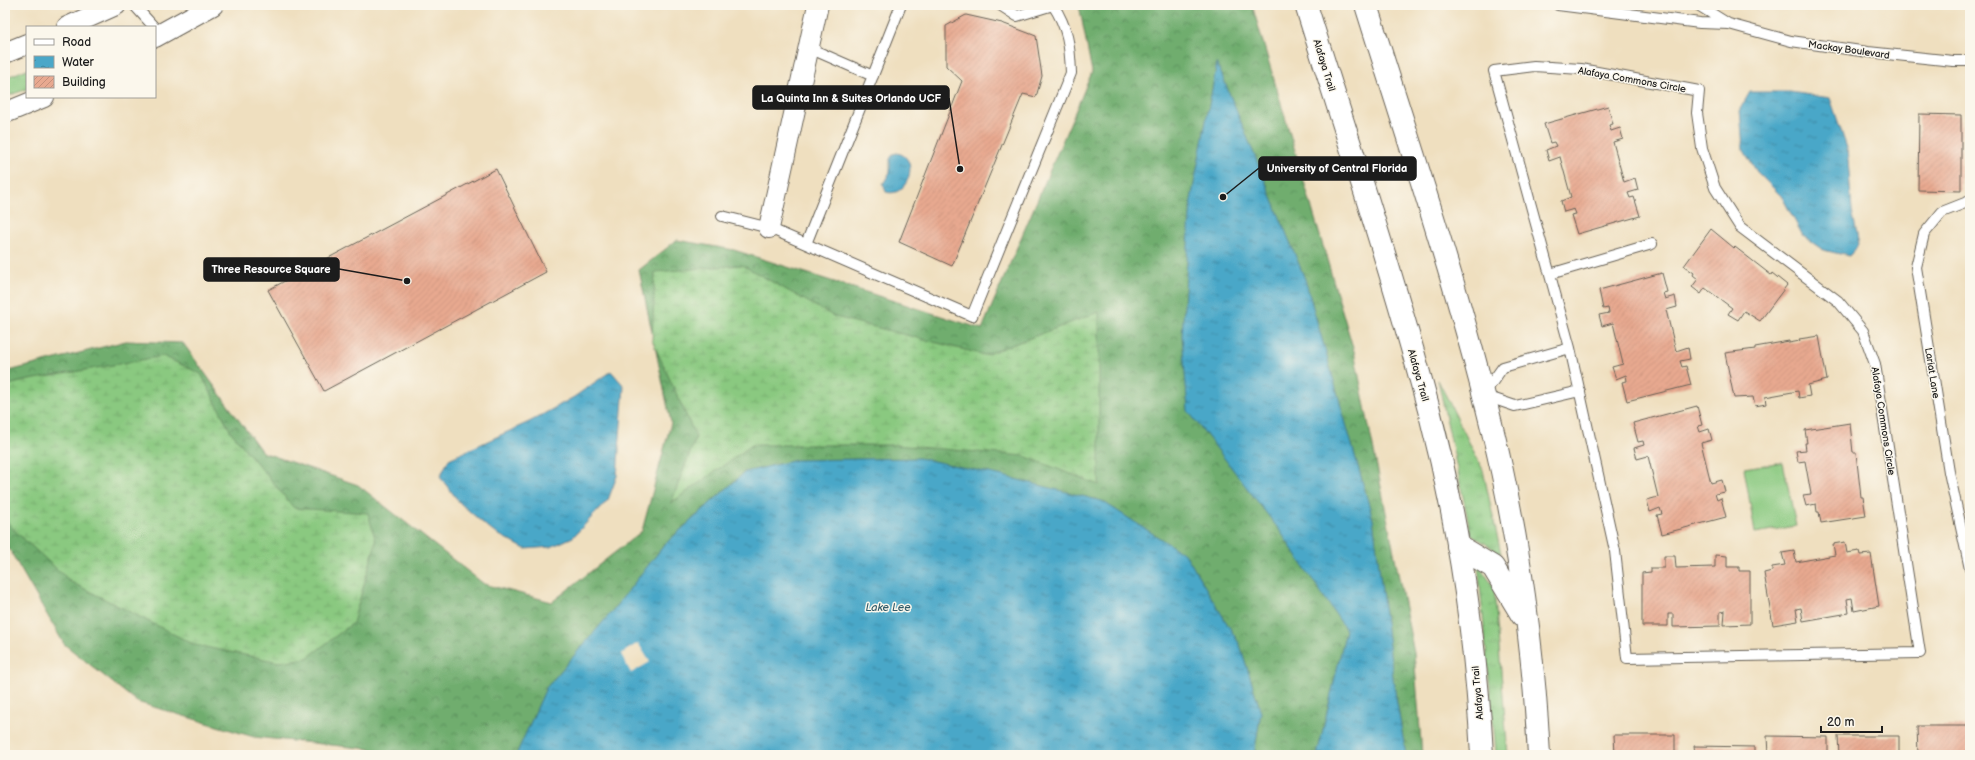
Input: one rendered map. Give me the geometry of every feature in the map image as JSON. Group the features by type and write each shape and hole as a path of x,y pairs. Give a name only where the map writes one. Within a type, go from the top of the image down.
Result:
{"main road":[{"name":"Alafaya Trail","path":"1306,5 1404,323 1429,411 1458,546 1471,630 1482,755"},
{"path":"1366,5 1462,315 1502,471 1528,624 1539,755"},
{"path":"1458,546 1493,567 1528,624"}],"street":[{"path":"69,26 116,5"},
{"path":"156,32 213,5"},
{"path":"769,228 818,5"},
{"path":"5,53 26,44"},
{"path":"5,113 42,98"}],"lane":[{"path":"134,5 151,26"},
{"path":"806,244 901,5"},
{"path":"722,216 769,228 972,316 1071,73 1070,43 1059,14 1053,5 1017,16 1000,5"},
{"name":"Mackay Boulevard","path":"1558,5 1700,23 1729,24 1792,41 1830,47 1953,61 1970,61"},
{"name":"Mackay Boulevard","path":"1698,5 1729,24"},
{"path":"809,48 873,76"},
{"name":"Alafaya Commons Circle","path":"1534,66 1581,70 1699,91 1698,113 1702,148 1715,188 1740,227 1838,300 1863,331 1875,364 1920,653 1627,658 1615,551 1570,348 1550,274 1494,71 1534,66"},
{"name":"Lariat Lane","path":"1970,200 1942,212 1924,234 1916,267 1949,472 1966,531 1970,569"},
{"path":"1550,274 1652,244"},
{"path":"1570,348 1503,367 1483,395 1515,406 1580,391"}],"green space":[{"path":"1079,5 1252,5 1354,351 1414,653 1422,755 373,755 370,749 254,737 137,702 64,644 5,542 5,372 126,341 183,343 262,452 358,485 484,584 552,602 642,531 671,423 639,270 677,240 734,250 982,329 1092,72"},
{"path":"26,69 26,89 5,97 5,78"},
{"path":"742,265 835,317 985,355 1099,312 1099,485 1024,456 895,445 752,445 671,503 696,437 652,340 655,272"},
{"path":"163,356 201,374 231,432 294,508 368,513 376,542 353,623 307,658 279,662 195,645 71,582 14,530 5,519 5,386 24,381"},
{"path":"1438,380 1483,470 1501,554 1471,534"},
{"path":"1783,462 1796,526 1755,533 1744,468"},
{"path":"1478,564 1494,587 1508,755 1497,755 1496,752"}],"water":[{"path":"1217,63 1305,279 1373,519 1394,685 1406,755 1317,755 1346,630 1280,531 1188,411 1182,336 1191,200"},
{"path":"1750,92 1790,92 1830,98 1847,148 1852,210 1859,245 1849,256 1823,250 1803,236 1782,197 1757,172 1743,149 1740,109"},
{"path":"897,153 904,156 908,162 910,169 909,177 900,189 894,192 886,192 883,184 890,172 890,159 893,154"},
{"path":"611,371 624,386 617,476 608,500 573,537 551,547 525,549 492,531 460,503 440,477 449,459 531,421 574,397"},
{"name":"Lake Lee","path":"919,458 999,475 1102,501 1186,555 1240,645 1261,712 1254,755 516,755 546,688 609,615 665,544 745,472 796,460"}],"pier":[{"path":"638,643 650,662 631,673 621,654"}],"building":[{"path":"966,15 1002,23 1036,36 1042,76 1036,97 1023,94 952,266 899,242 962,81 946,66 946,26"},
{"path":"1608,106 1613,124 1609,125 1611,131 1620,128 1623,139 1613,142 1624,182 1635,178 1638,190 1628,193 1630,198 1634,197 1640,216 1577,234 1571,215 1576,214 1574,209 1564,212 1561,201 1571,197 1560,157 1549,161 1546,150 1556,146 1554,142 1550,143 1544,124"},
{"path":"1919,114 1961,115 1961,191 1918,190"},
{"path":"496,169 546,272 324,391 268,290"},
{"path":"1711,229 1734,248 1735,247 1771,275 1772,273 1787,285 1760,321 1744,311 1738,320 1728,314 1732,308 1705,288 1701,294 1692,287 1698,279 1693,275 1694,273 1684,266"},
{"path":"1662,273 1667,292 1663,293 1665,299 1675,296 1677,307 1666,310 1676,351 1688,347 1690,359 1680,361 1682,367 1686,366 1691,385 1627,401 1622,382 1627,381 1626,375 1616,379 1612,367 1623,364 1613,323 1602,326 1599,315 1609,313 1608,308 1603,309 1599,290"},
{"path":"1819,336 1827,380 1808,385 1810,396 1799,398 1798,391 1765,397 1766,404 1755,406 1753,397 1734,398 1725,353 1755,349 1755,347 1789,341 1789,343 1800,341 1799,339"},
{"path":"1697,406 1702,425 1698,426 1700,432 1709,429 1712,440 1701,443 1711,483 1722,480 1725,492 1715,494 1717,500 1721,498 1726,517 1662,534 1657,515 1662,514 1660,508 1650,512 1647,500 1658,497 1648,456 1637,459 1634,448 1644,445 1643,441 1638,442 1633,423"},
{"path":"1850,423 1853,453 1856,453 1861,497 1863,497 1866,516 1821,523 1816,504 1806,506 1803,495 1811,494 1805,461 1798,462 1796,451 1806,450 1805,443 1807,443 1805,430"},
{"path":"1845,542 1847,553 1859,551 1860,555 1871,554 1879,606 1854,611 1852,598 1847,599 1849,613 1803,621 1801,608 1796,609 1798,621 1773,625 1764,573 1772,571 1772,567 1785,565 1782,553 1794,551 1796,562 1835,555 1833,544"},
{"path":"1715,555 1727,556 1727,567 1739,567 1739,571 1750,571 1750,624 1724,625 1725,611 1720,612 1720,626 1673,627 1673,614 1668,614 1668,626 1642,626 1642,573 1651,572 1651,568 1664,568 1664,556 1675,556 1676,568 1715,567"},
{"path":"1917,726 1970,726 1970,755 1918,755"},
{"path":"1614,735 1675,735 1675,755 1615,755"},
{"path":"1767,736 1828,737 1828,755 1768,755"},
{"path":"1838,736 1899,736 1899,755 1839,755"},
{"path":"1694,746 1755,747 1755,755 1695,755"}],"place":[{"name":"La Quinta Inn & Suites Orlando UCF","path":"960,169"},
{"name":"University of Central Florida","path":"1223,197"},
{"name":"Three Resource Square","path":"407,281"}]}
